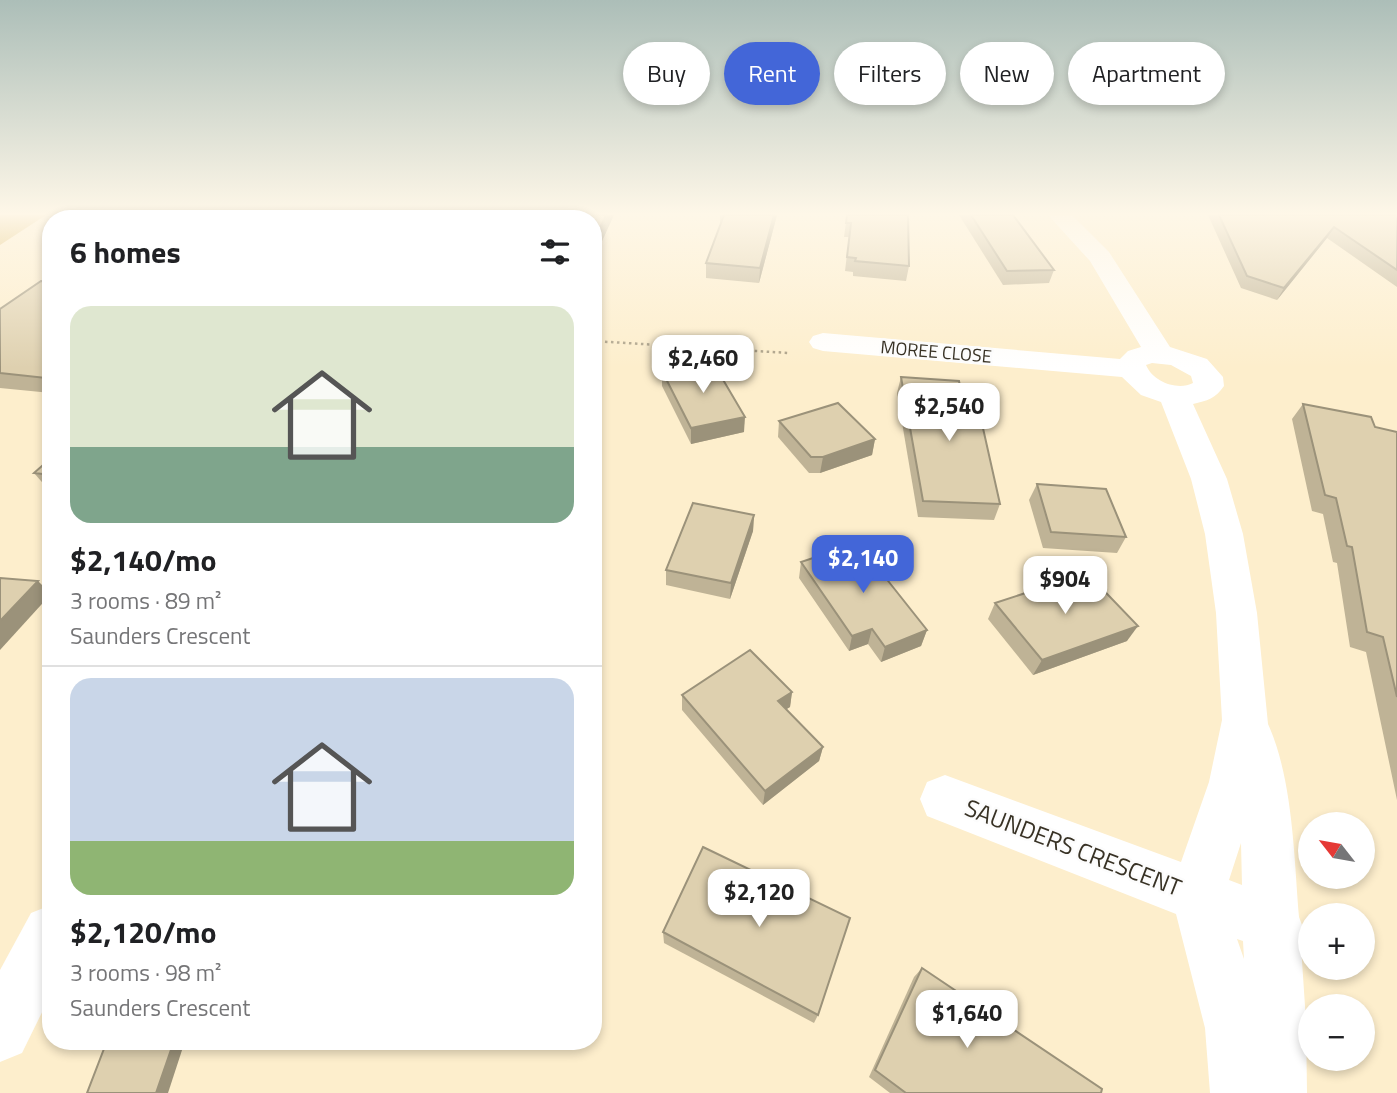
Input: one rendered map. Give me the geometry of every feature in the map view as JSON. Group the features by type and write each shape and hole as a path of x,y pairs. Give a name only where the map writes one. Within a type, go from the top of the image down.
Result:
{"street":[{"path":"1106,266 1160,354"},
{"name":"MOREE CLOSE","path":"823,342 1131,369"},
{"path":"1160,354 1180,358 1197,366 1209,386 1200,393 1173,394 1142,382 1131,369 1131,364 1138,357 1160,354"},
{"name":"SAUNDERS CRESCENT","path":"1173,394 1201,457 1221,521 1233,576 1245,720 1258,767 1265,807 1273,925 1275,1093"},
{"name":"SAUNDERS CRESCENT","path":"1242,1093 1239,1047 1231,1009 1206,929 1200,897 1202,880 1236,783 1245,720"},
{"name":"SAUNDERS CRESCENT","path":"946,799 1273,925"},
{"path":"0,1031 42,950"}],"path":[{"path":"602,342 788,354 823,342"}],"building":[{"path":"1004,266 1051,266 1054,270 1007,271"},
{"path":"1242,266 1302,266 1284,288 1247,276"},
{"path":"42,281 42,378 0,373 0,309"},
{"path":"712,361 745,417 691,428 662,371"},
{"path":"901,377 959,381 962,397 976,397 1000,504 923,501"},
{"path":"838,403 875,439 823,457 811,457 779,421"},
{"path":"1303,404 1371,417 1375,427 1397,432 1397,697 1383,637 1367,632 1352,547 1347,546 1336,498 1325,495"},
{"path":"42,466 42,474 34,473"},
{"path":"1037,484 1106,489 1126,537 1051,532"},
{"path":"693,503 754,515 731,583 666,570"},
{"path":"858,543 927,630 885,647 872,629 852,636 801,562"},
{"path":"1087,573 1138,626 1042,660 995,603"},
{"path":"0,578 38,581 0,621"},
{"path":"750,650 792,692 778,701 823,747 765,791 682,695"},
{"path":"703,847 850,918 818,1015 663,932"},
{"path":"922,968 1102,1089 1101,1093 906,1093 875,1070"},
{"path":"104,1050 171,1050 156,1093 87,1093"}]}
